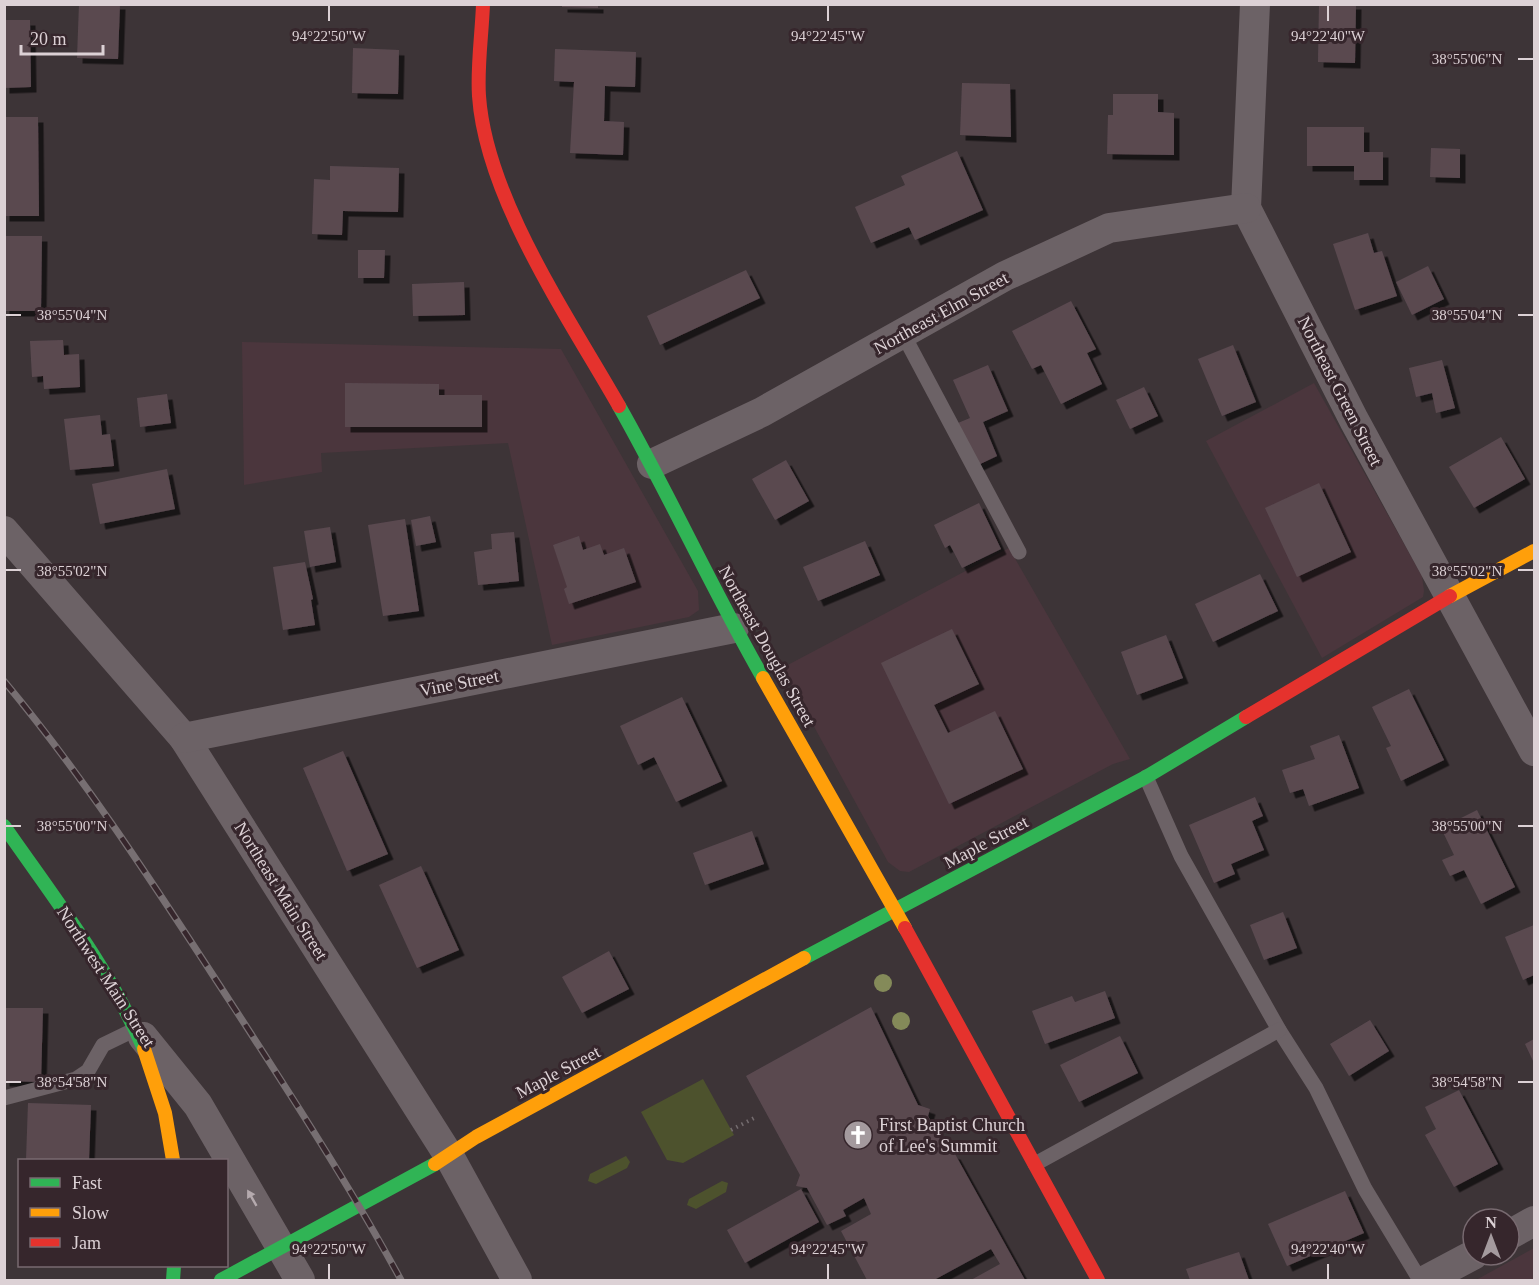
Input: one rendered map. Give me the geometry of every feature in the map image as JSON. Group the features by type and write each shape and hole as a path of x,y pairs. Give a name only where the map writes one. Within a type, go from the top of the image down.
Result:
{"street":[{"name":"Northeast Douglas Street","path":"483,4 479,96 493,167 523,237 652,464 734,628 1035,1164 1098,1281"},
{"name":"Northeast Green Street","path":"1255,4 1246,208 1354,420 1534,751"},
{"name":"Northeast Elm Street","path":"652,464 762,412 1005,276 1108,228 1246,208"},
{"name":"Northeast Main Street","path":"4,531 184,738 449,1156 517,1281"},
{"name":"Maple Street","path":"221,1281 449,1156 476,1137 893,910 1146,777 1449,596 1534,551"},
{"name":"Vine Street","path":"184,738 734,628"},
{"name":"Northwest Main Street","path":"4,826 112,987 136,1029 198,1105 300,1281"},
{"path":"136,1029 162,1094 173,1159"},
{"path":"1426,1281 1461,1262"}],"lane":[{"path":"903,334 1019,552"},
{"path":"1146,777 1181,856 1279,1030 1316,1088 1365,1189 1420,1281"},
{"path":"4,1098 76,1079 88,1071 103,1045 136,1029"},
{"path":"1035,1164 1279,1030"}],"path":[{"path":"730,1130 756,1117"}],"shaded area":[{"path":"242,342 561,349 698,591 699,610 689,617 552,645 508,443 321,453 322,472 244,485"},
{"path":"1314,383 1422,576 1424,591 1423,597 1322,658 1206,441"},
{"path":"1009,548 1130,759 1113,764 909,872 900,871 888,862 782,668"},
{"path":"1534,1248 1534,1280 1476,1280 1500,1267 1521,1267 1521,1255"}],"green space":[{"path":"703,1079 734,1135 683,1163 667,1160 641,1112"},
{"path":"626,1156 630,1162 627,1168 596,1184 588,1181 590,1174"},
{"path":"722,1181 728,1183 726,1192 696,1209 687,1205 689,1199"}],"building":[{"path":"79,4 120,4 118,59 77,58"},
{"path":"562,4 598,4 598,8 562,7"},
{"path":"1319,4 1356,4 1355,63 1318,62"},
{"path":"4,20 30,20 31,87 4,88"},
{"path":"353,48 399,50 398,94 352,93"},
{"path":"555,49 636,52 635,87 605,86 604,121 624,122 623,155 570,153 574,82 554,81"},
{"path":"962,83 1010,84 1011,137 960,135"},
{"path":"1113,94 1158,94 1158,112 1174,113 1174,155 1107,154 1108,115 1113,115"},
{"path":"4,117 38,117 39,216 4,216"},
{"path":"1307,127 1364,127 1364,152 1383,152 1383,180 1354,180 1354,166 1307,166"},
{"path":"1431,148 1460,149 1460,178 1430,177"},
{"path":"957,151 983,210 915,240 909,227 871,243 855,207 905,185 901,176"},
{"path":"330,166 399,168 398,212 343,211 342,235 312,234 314,179 330,180"},
{"path":"1368,233 1374,253 1382,251 1397,296 1355,310 1333,244"},
{"path":"4,236 42,236 41,311 4,311"},
{"path":"358,250 385,250 384,278 358,278"},
{"path":"1428,266 1444,299 1412,315 1396,282"},
{"path":"746,270 760,298 660,345 647,316"},
{"path":"464,282 465,315 413,316 412,284"},
{"path":"1071,301 1096,349 1087,353 1102,384 1061,404 1041,365 1032,369 1012,331"},
{"path":"63,340 64,355 79,354 80,387 44,389 43,376 32,377 30,341"},
{"path":"1233,345 1256,402 1222,416 1198,359"},
{"path":"1442,360 1455,408 1436,413 1432,393 1416,397 1409,368"},
{"path":"988,365 1008,411 983,422 997,456 976,466 958,423 970,418 953,380"},
{"path":"345,383 439,384 439,395 482,395 482,427 345,427"},
{"path":"1144,387 1158,416 1130,429 1116,400"},
{"path":"167,394 171,423 140,427 137,398"},
{"path":"100,415 102,435 110,434 114,466 70,470 64,419"},
{"path":"1501,437 1525,479 1474,508 1449,467"},
{"path":"786,460 809,501 775,520 752,479"},
{"path":"167,469 175,509 100,524 92,484"},
{"path":"1319,483 1351,552 1297,577 1265,508"},
{"path":"979,503 1001,549 962,568 950,545 945,548 934,525"},
{"path":"430,516 436,542 416,546 411,520"},
{"path":"405,519 419,611 383,616 368,525"},
{"path":"330,527 336,562 310,567 304,531"},
{"path":"514,532 519,581 478,585 474,552 492,549 491,534"},
{"path":"579,536 583,550 600,544 604,555 624,548 636,582 569,604 564,589 567,587 553,545"},
{"path":"865,541 880,575 818,601 803,567"},
{"path":"305,562 313,599 311,600 315,625 283,630 273,567"},
{"path":"1260,574 1278,611 1213,642 1195,604"},
{"path":"952,629 979,684 934,705 948,733 995,711 1023,769 949,804 881,663"},
{"path":"1166,635 1183,678 1137,695 1121,652"},
{"path":"1409,689 1444,760 1401,781 1386,748 1391,746 1372,707"},
{"path":"682,697 722,781 676,802 654,757 638,765 620,726"},
{"path":"1339,735 1359,788 1309,806 1303,789 1290,793 1282,770 1315,759 1310,746"},
{"path":"343,751 388,854 347,871 303,768"},
{"path":"1255,797 1263,816 1252,821 1264,850 1231,864 1235,874 1214,883 1189,825"},
{"path":"1477,810 1515,887 1481,904 1464,870 1450,876 1442,860 1454,855 1441,828"},
{"path":"752,831 764,864 705,885 693,853"},
{"path":"421,866 459,950 417,968 379,885"},
{"path":"1283,912 1297,948 1264,960 1250,925"},
{"path":"1534,925 1534,975 1523,980 1505,937"},
{"path":"609,951 629,989 582,1013 562,977"},
{"path":"1105,991 1115,1018 1045,1044 1032,1011 1072,996 1075,1002"},
{"name":"First Baptist Church of Lee's Summit","path":"871,1007 918,1105 930,1109 928,1116 947,1153 955,1154 1025,1280 971,1280 1000,1264 991,1249 934,1280 867,1280 841,1231 871,1214 864,1198 843,1210 846,1216 827,1225 807,1188 796,1186 800,1175 746,1076"},
{"path":"4,1008 43,1008 41,1082 4,1081"},
{"path":"1370,1020 1389,1051 1349,1076 1330,1044"},
{"path":"1120,1036 1138,1073 1079,1102 1060,1065"},
{"path":"1534,1039 1534,1063 1525,1044"},
{"path":"1459,1090 1498,1164 1454,1187 1425,1135 1436,1129 1425,1107"},
{"path":"28,1103 91,1105 89,1159 26,1159"},
{"path":"801,1189 819,1222 745,1263 727,1230"},
{"path":"1345,1191 1364,1233 1287,1266 1268,1224"},
{"path":"1239,1252 1249,1280 1190,1280 1186,1269"}],"railway":[{"path":"4,681 90,792 169,908 313,1132 401,1280"}],"traffic: fast":[{"path":"619,406 763,678"},
{"path":"804,958 1146,777 1246,717"},
{"path":"4,826 98,962 144,1049"},
{"path":"221,1280 435,1164"},
{"path":"173,1280 174,1267"}],"traffic: slow":[{"path":"1450,596 1534,551"},
{"path":"763,678 905,928"},
{"path":"435,1164 476,1137 804,958"},
{"path":"144,1049 165,1113 173,1159"}],"traffic: jam":[{"path":"483,4 479,96 485,135 497,175 513,216 533,256 619,406"},
{"path":"1246,717 1450,596"},
{"path":"905,928 1098,1280"}],"place":[{"name":"First Baptist Church of Lee's Summit","path":"858,1135"}]}
